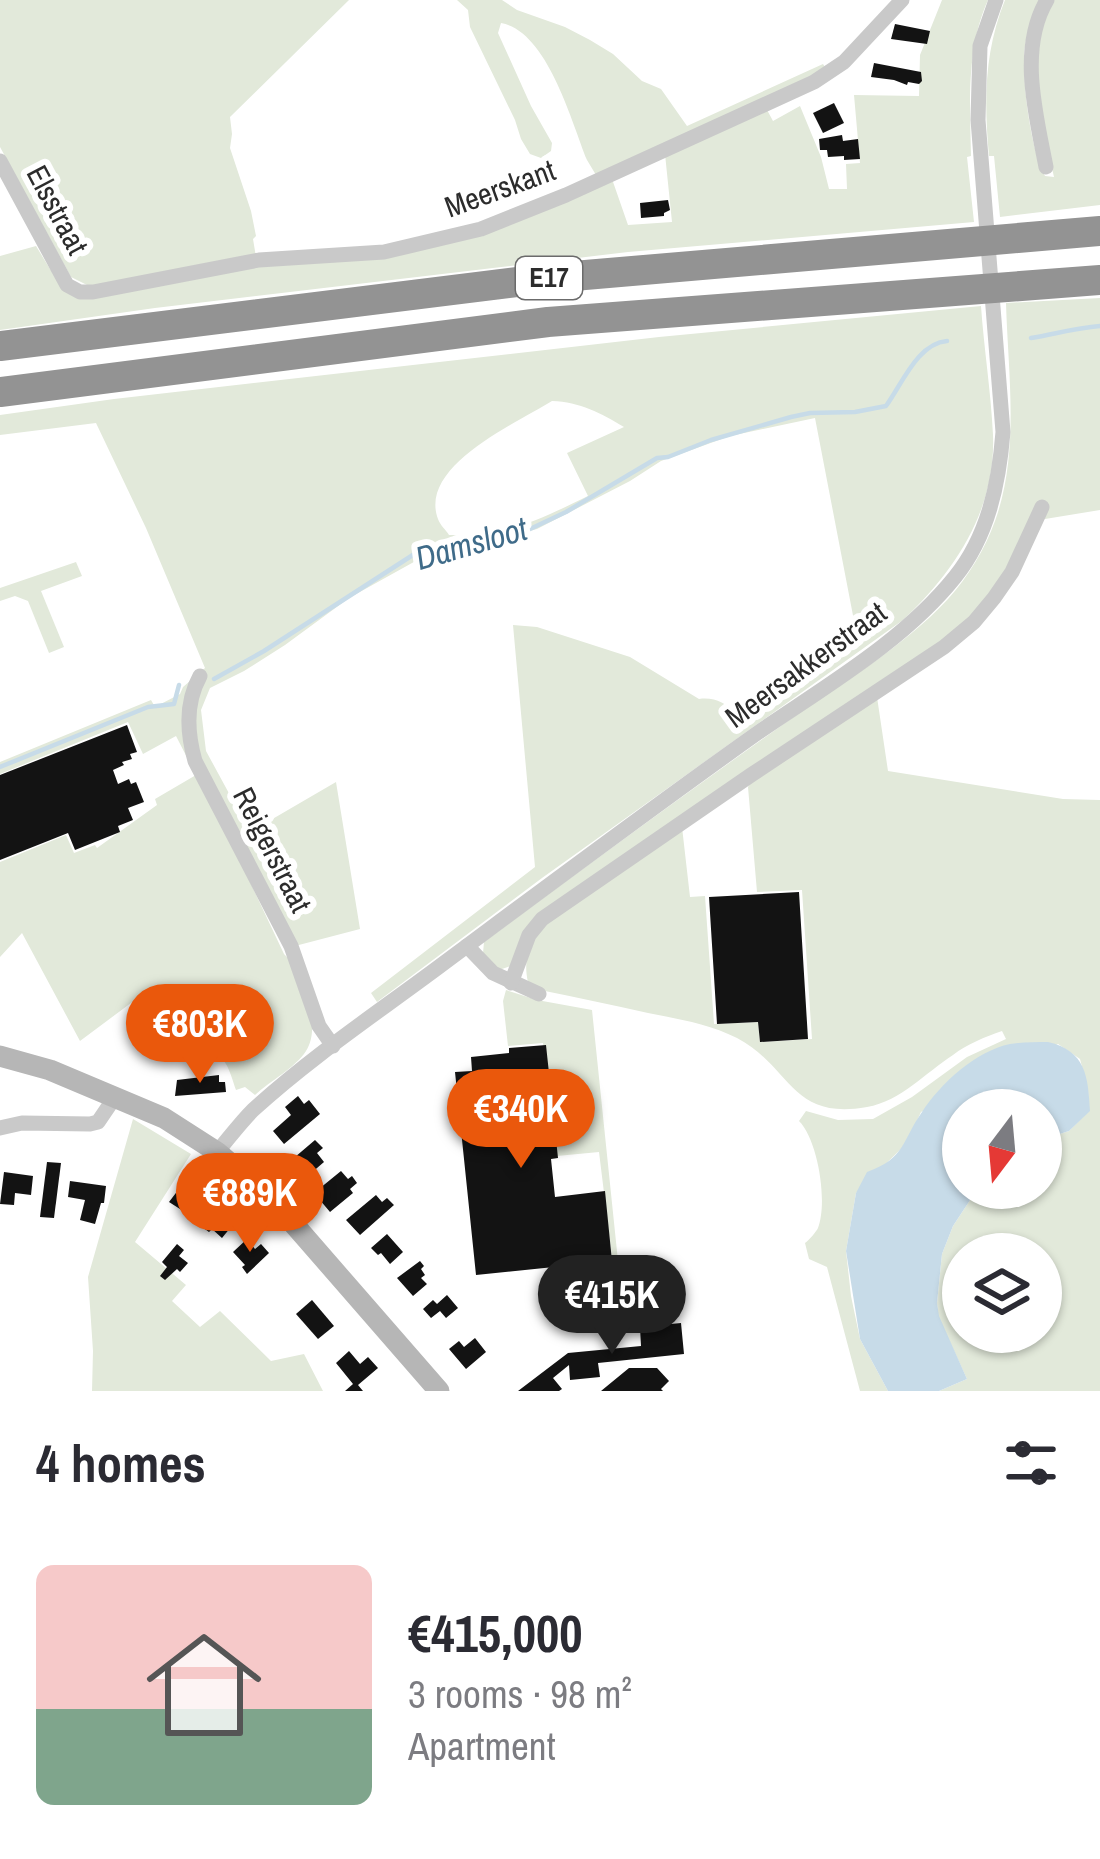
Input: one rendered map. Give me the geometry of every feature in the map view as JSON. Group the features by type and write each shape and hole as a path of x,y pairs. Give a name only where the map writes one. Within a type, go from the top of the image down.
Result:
{"highway":[{"name":"E17","path":"0,346 550,278 1100,231"},
{"name":"E17","path":"0,392 548,322 1100,280"}],"main road":[{"path":"0,1056 50,1070 164,1118 218,1152 271,1198 439,1391"}],"street":[{"name":"Meerskant","path":"67,285 93,292 259,260 384,252 481,229 824,76 844,62 902,0"},
{"name":"Meersakkerstraat","path":"218,1152 250,1112 333,1046 874,651 927,609 959,573 983,530 994,496 1003,432 978,120 980,46 996,0"},
{"path":"1046,167 1034,106 1032,53 1047,0"},
{"name":"Elsstraat","path":"0,161 67,285"},
{"path":"511,983 529,934 542,920 974,622 1012,572 1042,506"},
{"name":"Reigerstraat","path":"200,676 191,692 190,744 195,761 291,946 319,1026 333,1046"},
{"path":"467,946 493,973 539,994"},
{"path":"0,1128 98,1122 115,1097"}],"green space":[{"path":"0,0 349,0 230,117 230,148 251,211 256,257 91,287 71,277 0,147"},
{"path":"457,0 502,0 590,40 642,81 661,89 687,126 823,64 825,70 596,175 544,59 532,42 501,23 498,33 552,143 551,151 541,158 530,154 470,27 468,10"},
{"path":"942,0 988,0 971,76 971,156 967,157 974,222 628,252 0,330 0,256 36,246 68,290 259,265 386,256 612,179 628,225 672,222 665,154 766,108 773,121 800,106 829,189 847,189 846,164 860,163 854,95 919,96 920,55"},
{"path":"1005,0 1042,0 1026,39 1024,75 1035,148 1045,176 1054,177 1037,93 1038,39 1052,0 1100,0 1100,205 1000,217 994,156 989,156 986,96 989,58"},
{"path":"1100,298 1100,510 1045,519 1038,512 1017,555 966,625 545,913 511,966 499,970 483,953 484,942 890,650 948,599 981,552 1003,495 1011,413 1006,303"},
{"path":"981,306 993,435 988,489 969,537 939,581 903,620 377,1002 371,993 535,867 513,625 537,627 630,657 699,699 719,702 736,713 856,631 815,418 730,436 661,461 537,529 430,553 349,598 285,645 210,688 201,710 206,751 250,832 336,782 360,929 295,946 232,844 304,992 312,1029 306,1051 255,1095 245,1087 236,1090 219,1057 171,1047 167,1034 153,1025 156,1016 139,997 80,1041 22,933 0,957 0,862 66,835 74,853 97,848 157,805 155,799 196,775 176,736 143,754 128,722 0,774 0,762 151,700 155,707 180,694 205,668 96,423 0,435 0,415 659,337","holes":["552,401 590,409 624,427 567,453 588,496 521,525 449,535 438,519 436,500 442,481 456,464 517,421"]},
{"path":"76,562 82,576 41,591 64,647 49,653 28,601 15,596 0,601 0,588"},
{"path":"877,697 888,771 1063,799 1100,800 1100,1391 939,1391 967,1379 955,1353 1062,1353 1062,1233 950,1233 964,1209 1062,1209 1062,1133 1089,1111 1080,1059 1058,1044 967,1089 942,1089 942,1102 921,1112 906,1144 856,1193 846,1251 851,1296 860,1339 888,1391 860,1391 827,1267 809,1259 805,1243 818,1228 821,1188 816,1156 799,1121 806,1111 838,1120 873,1119 967,1057 1006,1039 1002,1031 964,1047 891,1099 842,1109 806,1099 755,1050 726,1033 540,990 528,982 528,954 539,928 682,827 690,897 705,896 714,1024 758,1022 760,1042 812,1039 802,890 757,892 748,787 753,779"},
{"path":"506,990 592,1010 618,1261 612,1258 599,1152 557,1156 543,1043 508,1046"},
{"path":"133,1119 191,1154 135,1242 186,1285 172,1301 200,1327 220,1311 271,1361 304,1354 323,1391 92,1391 88,1277"},
{"path":"942,1254 942,1325 937,1303"}],"water":[{"path":"1048,1042 1070,1052 1082,1067 1090,1111 1062,1133 1062,1089 942,1089 942,1209 964,1209 950,1233 942,1233 937,1303 942,1353 955,1353 967,1379 939,1391 888,1391 860,1339 846,1251 856,1193 867,1172 889,1161 902,1147 915,1122 949,1080 985,1054 1015,1043"}],"building":[{"path":"895,24 930,31 927,44 891,39"},
{"path":"874,63 921,72 922,81 907,85 871,77"},
{"path":"834,103 844,123 823,133 813,113"},
{"path":"842,135 843,141 858,139 860,159 828,157 827,150 820,150 819,139"},
{"path":"668,200 670,210 664,216 641,218 640,203"},
{"path":"127,725 137,752 113,770 118,784 129,779 131,784 136,782 144,802 128,808 133,820 118,826 120,832 75,850 68,833 0,860 0,775"},
{"path":"799,892 808,1039 760,1042 758,1022 717,1024 709,897"},
{"path":"546,1045 558,1158 551,1159 555,1197 605,1191 612,1261 476,1275 455,1072 472,1071 471,1057"},
{"path":"219,1075 226,1092 175,1096 177,1080"},
{"path":"298,1096 304,1104 309,1100 320,1114 284,1144 273,1131 291,1115 285,1107"},
{"path":"315,1140 323,1148 317,1153 324,1162 303,1180 288,1163"},
{"path":"47,1162 61,1163 54,1218 40,1217"},
{"path":"341,1171 357,1183 350,1189 353,1193 330,1212 314,1193"},
{"path":"4,1172 33,1176 31,1195 15,1193 14,1205 0,1204"},
{"path":"70,1181 106,1186 95,1224 80,1220 85,1200 68,1197"},
{"path":"182,1185 194,1194 200,1187 210,1195 191,1216 169,1202"},
{"path":"376,1195 394,1205 360,1235 346,1220"},
{"path":"221,1205 235,1222 222,1238 202,1227"},
{"path":"387,1234 403,1252 390,1264 371,1248"},
{"path":"247,1239 255,1249 261,1244 269,1253 247,1274 233,1252"},
{"path":"177,1244 184,1250 179,1256 188,1263 165,1280 160,1276 167,1267 162,1262"},
{"path":"420,1261 425,1275 421,1278 427,1284 413,1296 397,1278"},
{"path":"447,1295 458,1308 446,1318 440,1311 431,1318 423,1309"},
{"path":"312,1300 334,1326 318,1339 296,1314"},
{"path":"681,1323 684,1354 598,1363 600,1377 570,1380 569,1365 553,1378 559,1391 518,1391 568,1353 641,1346 640,1327"},
{"path":"475,1338 486,1352 466,1369 449,1349 459,1341 464,1347"},
{"path":"349,1351 360,1364 368,1357 378,1368 358,1385 363,1391 345,1391 353,1384 336,1363"},
{"path":"629,1368 657,1368 669,1381 663,1391 601,1391"}],"waterway":[{"name":"Damsloot","path":"1031,338 1100,326"},
{"name":"Damsloot","path":"214,679 419,551 530,529 657,458 711,440 810,413 886,406 919,357 947,341"},
{"name":"Damsloot","path":"0,767 148,707 174,704 179,685"}]}
